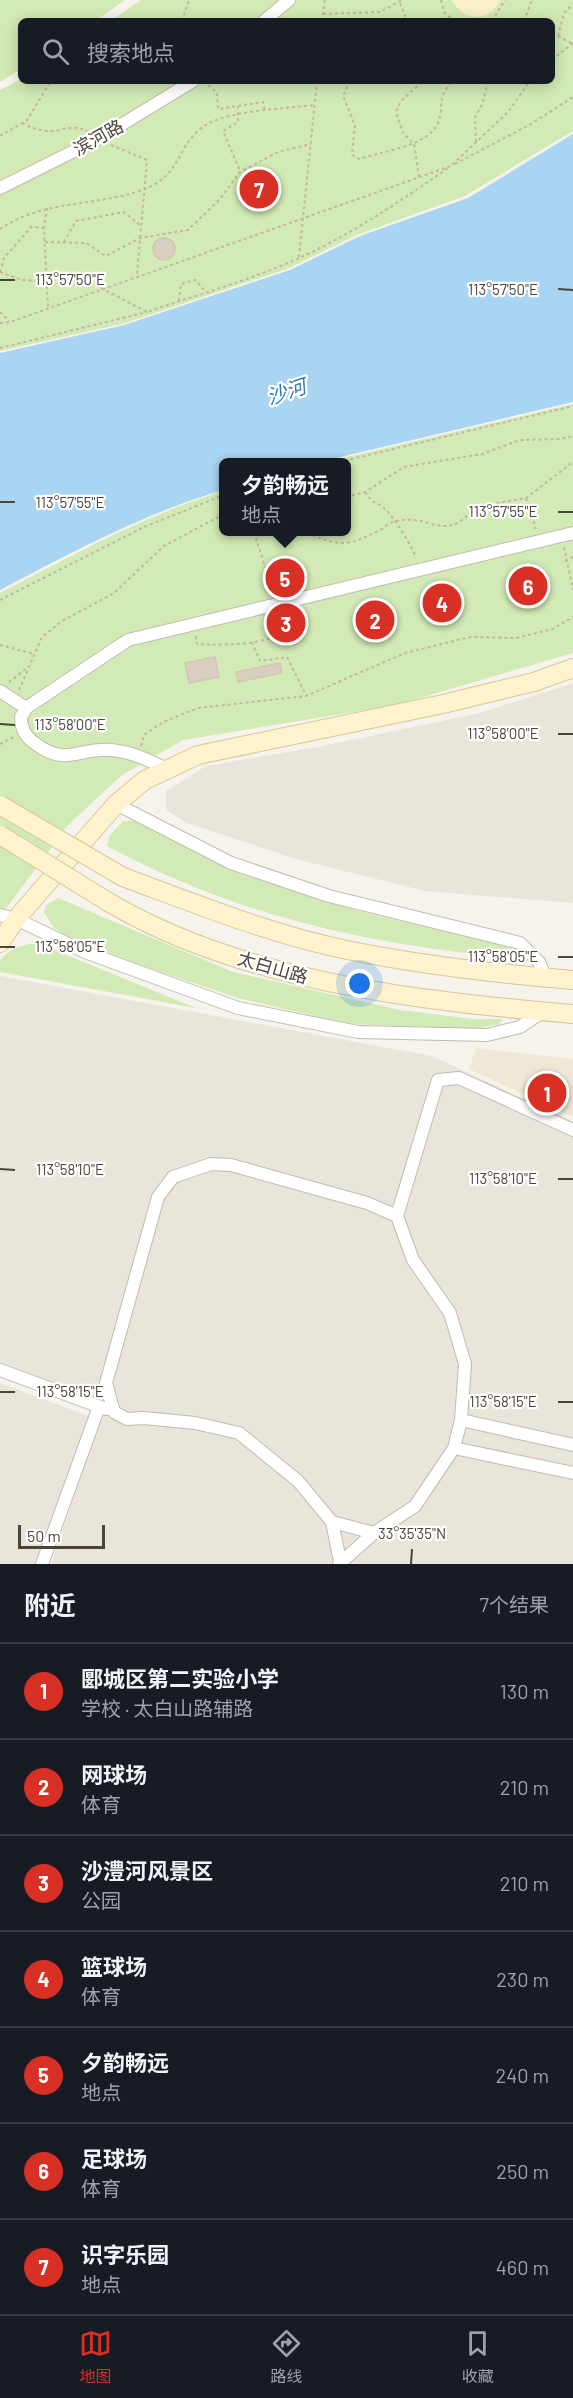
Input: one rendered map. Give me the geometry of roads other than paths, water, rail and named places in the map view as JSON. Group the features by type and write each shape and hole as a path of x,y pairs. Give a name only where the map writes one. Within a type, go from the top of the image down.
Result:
{"main road":[{"path":"0,944 8,917 116,804 145,780 198,754 443,704 534,682 573,668"},
{"name":"太白山路","path":"0,805 123,877 234,918 355,952 490,973 573,980"},
{"name":"太白山路","path":"0,835 140,920 261,966 366,990 479,1007 541,1011 573,1016"}],"street":[{"path":"268,18 289,0"},
{"name":"滨河路","path":"0,188 98,139 188,84"},
{"path":"20,705 128,640 568,534"},
{"path":"4,686 20,705 24,731 28,739 46,752 65,757 108,750 138,754 167,769"},
{"path":"116,804 231,863 329,896 520,943 538,962 545,977 573,974"},
{"path":"8,917 85,952 238,1008 358,1032 487,1035 520,1027 541,1011"},
{"path":"339,1563 374,1533 415,1506 454,1448 461,1420 465,1364 450,1313 413,1260 398,1216 438,1080 459,1078 573,1130"},
{"path":"114,1412 107,1397 106,1383 158,1197 173,1177 211,1164 231,1165 367,1203 398,1216"},
{"path":"0,1370 114,1412 127,1419 144,1418 195,1423 239,1433 298,1481 332,1522 339,1563"},
{"path":"42,1564 97,1412"},
{"path":"461,1420 573,1445"},
{"path":"454,1448 573,1473"},
{"path":"332,1522 374,1533"}],"water":[{"name":"沙河","path":"573,134 573,402 336,458 219,458 219,491 137,522 0,590 0,353 124,325 290,270 360,236 468,198"}],"place":[{"name":"识字乐园","path":"259,189"},
{"name":"夕韵畅远","path":"285,578"},
{"name":"足球场","path":"528,586"},
{"name":"篮球场","path":"442,603"},
{"name":"网球场","path":"375,620"},
{"name":"沙澧河风景区","path":"286,623"},
{"name":"郾城区第二实验小学","path":"547,1093"}]}
